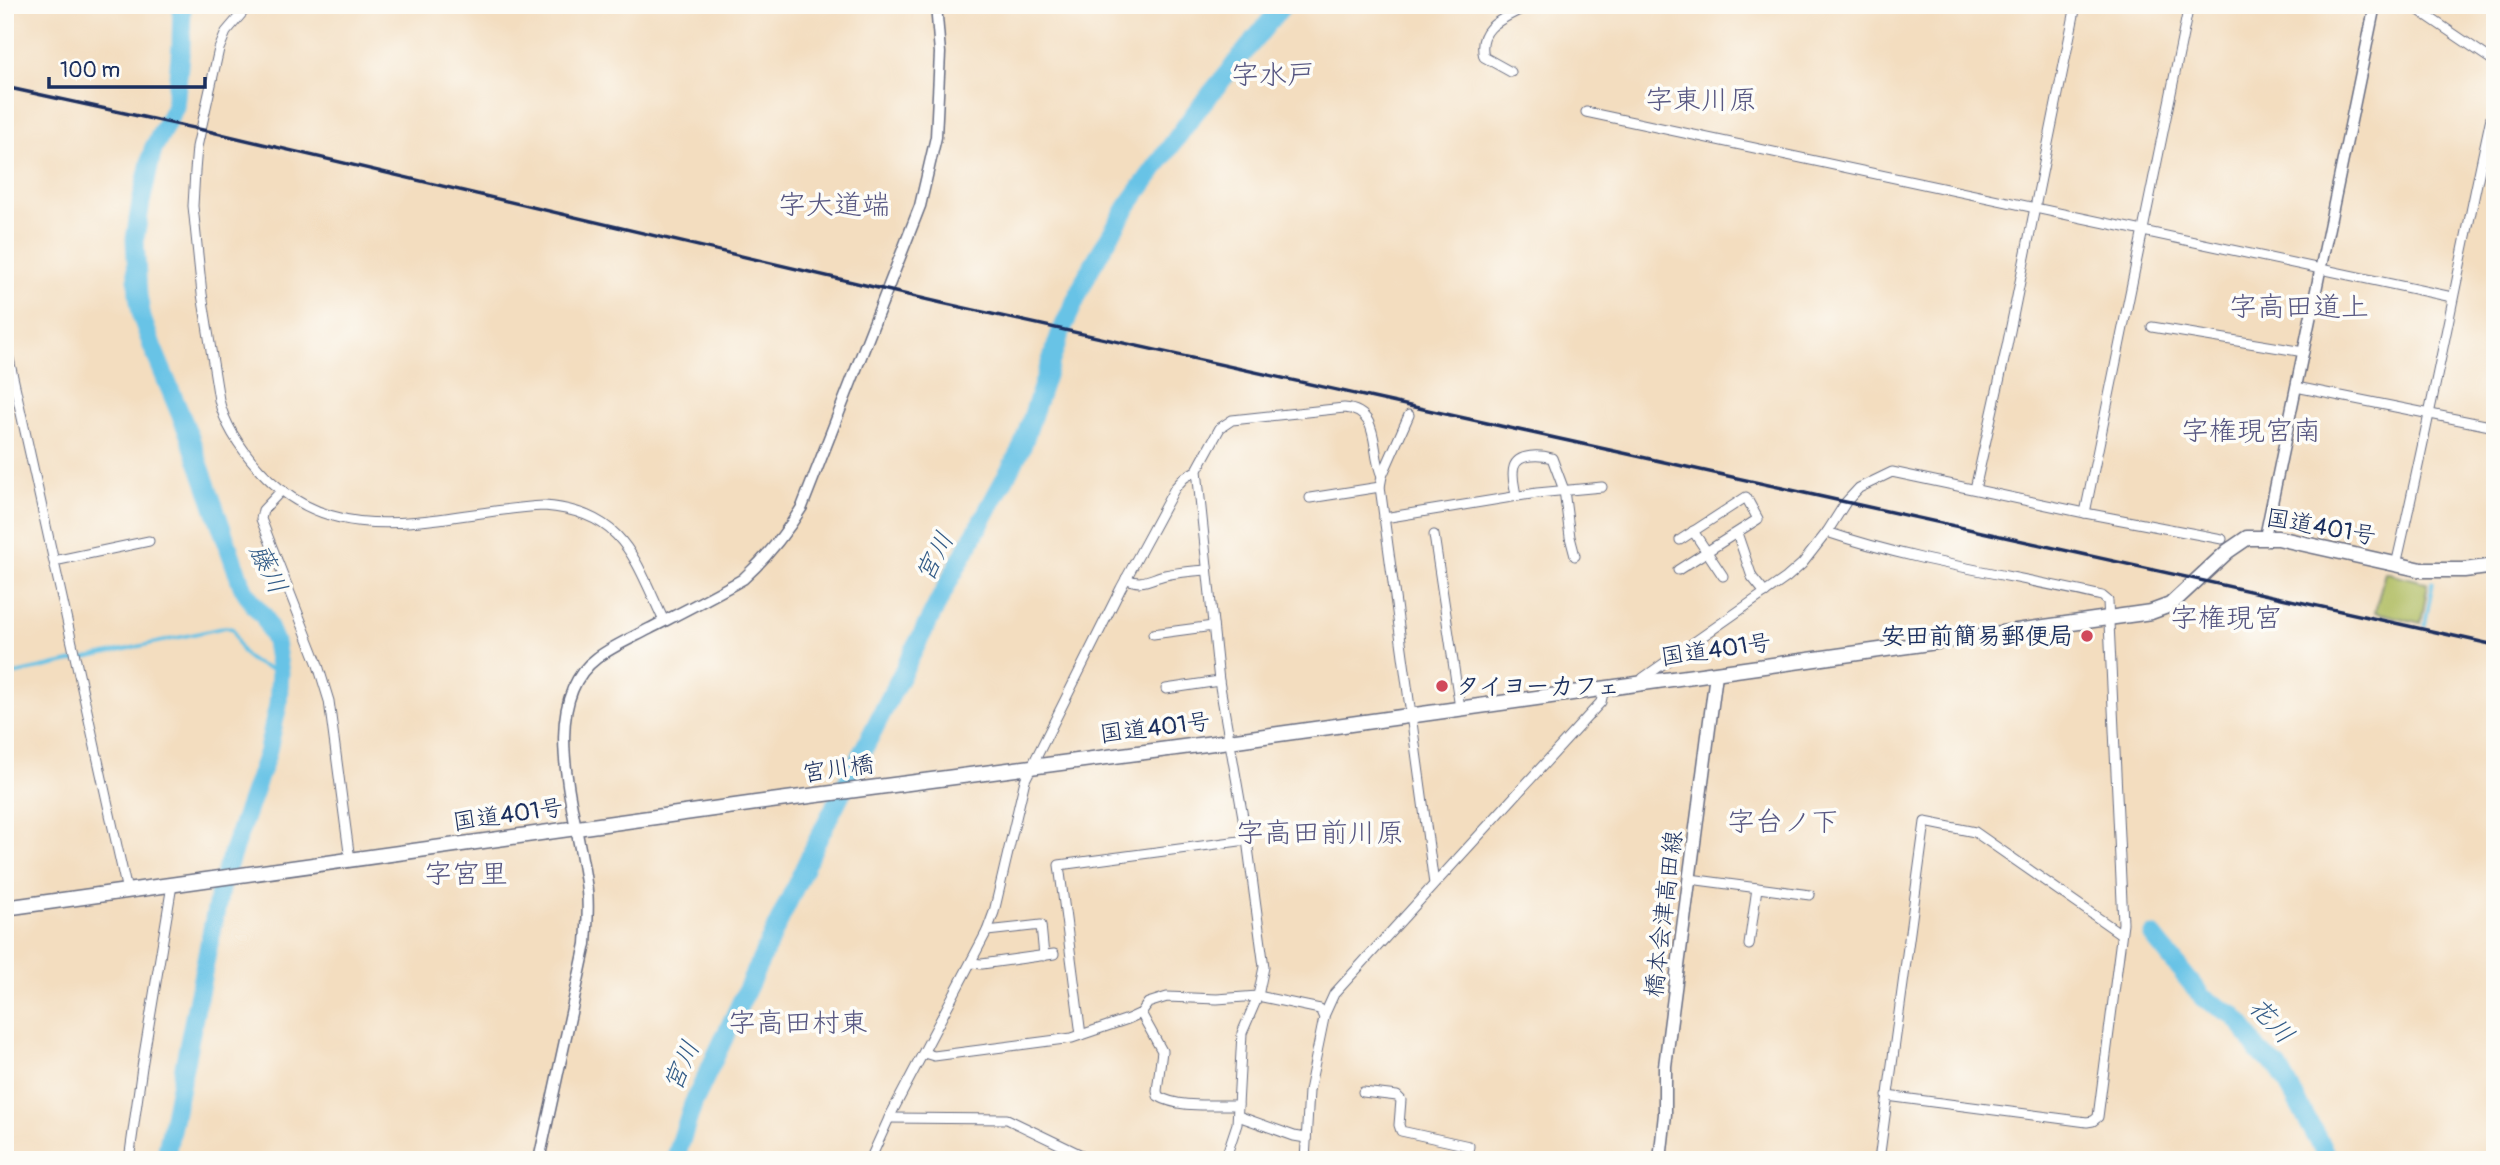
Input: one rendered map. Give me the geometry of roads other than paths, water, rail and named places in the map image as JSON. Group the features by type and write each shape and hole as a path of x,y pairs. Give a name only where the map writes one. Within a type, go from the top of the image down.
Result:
{"highway":[{"name":"国道401号","path":"916,782 1716,674 2162,610 2228,551 2247,538 2278,538 2433,571 2495,566"},
{"name":"宮川橋","path":"766,802 916,782"},
{"name":"国道401号","path":"174,885 766,802"},
{"path":"5,908 174,885"}],"main road":[{"name":"橋本会津高田線","path":"1660,1160 1665,1114 1665,1066 1716,674"}],"street":[{"path":"249,5 226,32 219,49 197,147 192,206 209,348 222,413 242,449 274,485 282,490 317,510 361,523 397,524 544,506 564,507 582,513 599,520 627,546 664,621"},
{"path":"539,1160 586,944 587,890 564,740 564,723 570,692 577,678 597,658 743,579 763,561 785,534 812,484 920,206 936,137 940,53 936,5"},
{"path":"1511,72 1484,57 1484,36 1489,27 1529,5"},
{"path":"1975,489 2076,5"},
{"path":"2085,513 2189,5"},
{"path":"2264,537 2375,5"},
{"path":"2411,5 2495,62"},
{"path":"2396,565 2431,415 2452,298 2495,99"},
{"path":"1586,112 2452,298"},
{"path":"2152,327 2304,352"},
{"path":"5,341 127,891"},
{"path":"2297,387 2495,428"},
{"path":"870,1160 889,1118 987,931 994,912 1025,780 1126,578 1175,488 1197,470 1220,428 1232,420 1343,408 1357,411 1372,428 1382,476"},
{"path":"1409,415 1382,476 1380,487 1434,884"},
{"path":"1516,496 1514,465 1529,456 1543,455 1552,458 1564,490 1575,556"},
{"path":"1197,470 1219,681 1247,840 1264,967 1258,996 1242,1033 1237,1124 1225,1160"},
{"path":"1641,683 1643,678 1802,564 1859,488 1892,472 2222,539"},
{"path":"1384,517 1516,496 1602,486"},
{"path":"1310,498 1380,487"},
{"path":"282,490 263,510 261,519 317,662 329,701 350,860"},
{"path":"1678,570 1758,519 1746,498 1680,540"},
{"path":"1693,531 1723,576"},
{"path":"1827,532 1869,546 2102,596 2108,601 2123,923 2098,1117 2093,1121 1887,1096"},
{"path":"1737,533 1752,577 1765,593"},
{"path":"1434,535 1460,708"},
{"path":"54,561 149,541"},
{"path":"1126,578 1132,582 1150,582 1163,575 1207,570"},
{"path":"1153,634 1213,626"},
{"path":"1166,689 1219,681"},
{"path":"1306,1160 1309,1091 1324,1016 1334,994 1601,702 1604,689"},
{"path":"1879,1160 1924,822 1975,832 2121,934"},
{"path":"1082,1035 1059,865 1247,840"},
{"path":"1690,879 1810,895"},
{"path":"129,1160 142,1067 174,885"},
{"path":"1749,945 1757,888"},
{"path":"971,963 982,964 1049,955 1041,925 987,931"},
{"path":"924,1053 934,1056 1063,1040 1141,1013 1148,1003 1167,997 1217,999 1258,996 1320,1009 1324,1016"},
{"path":"1141,1013 1163,1051 1158,1096 1168,1101 1190,1104 1238,1105"},
{"path":"1363,1092 1397,1096 1401,1100 1401,1131 1469,1146 1467,1160"},
{"path":"1238,1116 1306,1138"},
{"path":"889,1118 1007,1119 1092,1160"}],"waterway":[{"name":"藤川","path":"165,1160 221,885 267,754 278,705 280,672 275,642 264,616 242,586 189,435 152,346 142,318 138,295 135,239 153,149 175,107 182,5"},
{"name":"宮川","path":"675,1160 693,1104 814,847 948,583 1022,447 1060,334 1089,271 1127,207 1194,114 1283,5"},
{"path":"2425,625 2433,582"},
{"path":"5,676 226,627 233,629 240,648 249,659 280,672"},
{"name":"花川","path":"2153,936 2203,998 2233,1015 2258,1051 2279,1068 2329,1160"}],"railway":[{"path":"5,87 212,132 942,303 2495,645"}],"place":[{"name":"安田前簡易郵便局","path":"2087,636"},
{"name":"タイヨーカフェ","path":"1442,686"}],"district":[{"name":"字水戸","path":"1273,75"},
{"name":"字東川原","path":"1701,100"},
{"name":"字大道端","path":"834,205"},
{"name":"字高田道上","path":"2299,307"},
{"name":"字権現宮南","path":"2251,431"},
{"name":"字権現宮","path":"2226,618"},
{"name":"字台ノ下","path":"1783,822"},
{"name":"字高田前川原","path":"1320,833"},
{"name":"字宮里","path":"466,874"},
{"name":"字高田村東","path":"798,1023"}]}
